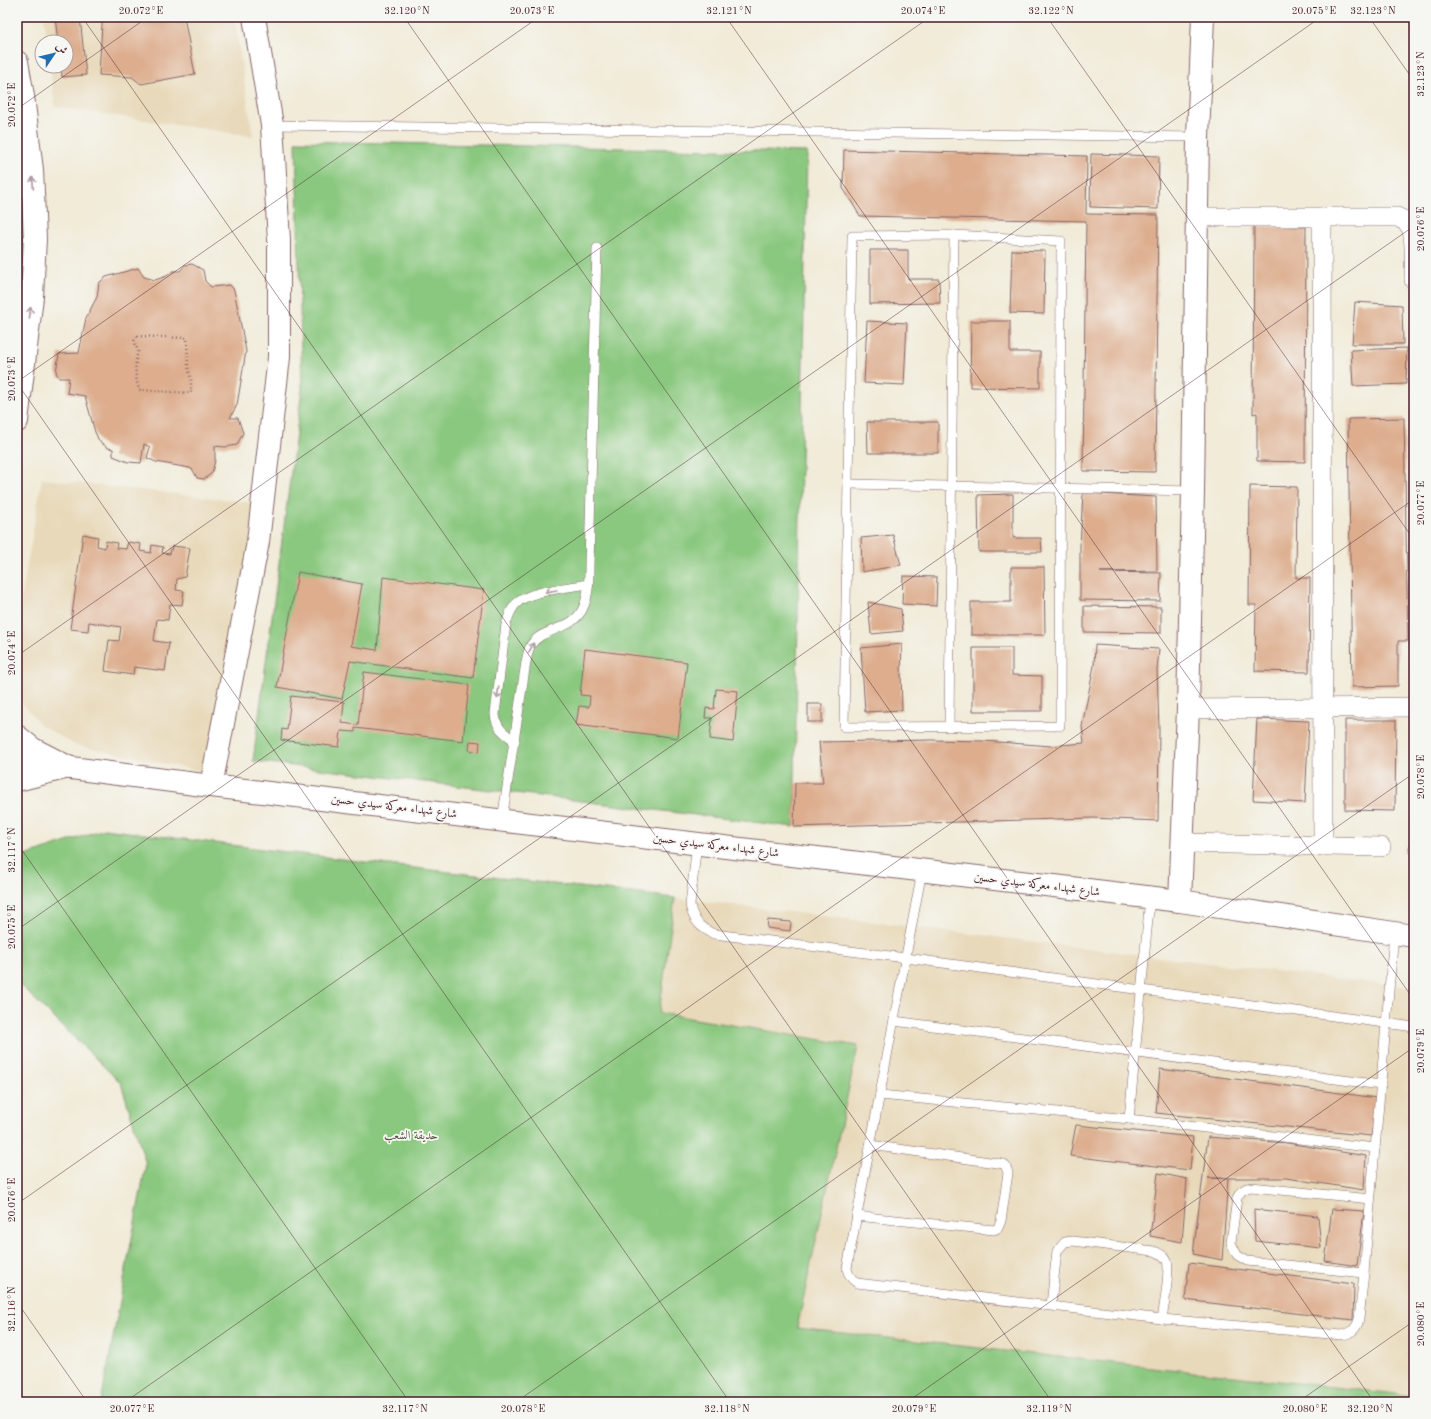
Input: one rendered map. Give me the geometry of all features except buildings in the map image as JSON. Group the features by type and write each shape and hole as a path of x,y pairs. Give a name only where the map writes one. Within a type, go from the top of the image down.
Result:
{"main road":[{"path":"211,786 258,542 279,357 279,240 272,125 254,17"},
{"path":"1180,901 1188,709 1198,137 1203,17"},
{"path":"17,62 23,96 32,170 35,239 32,297 17,421"},
{"path":"17,736 33,749 68,767"},
{"name":"شارع شهداء معركة سيدي حسين","path":"17,760 211,786 1180,901 1404,935"},
{"path":"17,780 68,767"}],"street":[{"path":"1197,217 1397,217 1404,220 1410,226 1413,234 1414,280"},
{"path":"1322,217 1323,846"},
{"path":"1188,709 1414,708"},
{"path":"1182,843 1381,847"}],"lane":[{"path":"272,125 1198,137"},
{"path":"949,727 954,235"},
{"path":"954,235 1061,241 1060,726 844,727 852,236 954,235"},
{"path":"502,820 526,662 532,644 541,636 575,620 584,606 589,584 598,248"},
{"path":"848,484 1193,491"},
{"path":"515,741 500,729 497,724 495,714 506,624 511,611 518,602 530,596 589,584"},
{"path":"697,843 690,905 696,922 705,930 714,934 906,958 1414,1027"},
{"path":"922,871 847,1268 850,1278 858,1283 1162,1319 1341,1335 1347,1334 1354,1330 1358,1325 1364,1273 1386,1023 1404,935"},
{"path":"1129,1119 1150,898"},
{"path":"894,1021 1381,1085"},
{"path":"880,1095 1129,1119 1375,1148"},
{"path":"856,1216 994,1230 998,1228 1001,1221 1008,1173 1004,1164 870,1145"},
{"path":"1364,1273 1247,1261 1237,1255 1231,1244 1237,1198 1239,1193 1247,1187 1371,1198"},
{"path":"1051,1305 1056,1251 1065,1242 1073,1241 1154,1251 1160,1253 1164,1257 1168,1266 1162,1319"}],"path":[{"path":"137,336 187,338 191,393 139,390 136,379 135,363 138,351 134,342 137,336"}],"shaded area":[{"path":"44,17 234,17 253,136 55,107 51,74 74,74 74,34 46,34"},
{"path":"42,479 257,503 210,773 75,745 41,725 22,703 17,687 17,624"},
{"path":"675,898 1414,988 1414,1396 796,1328 858,1046 659,1013"}],"green space":[{"path":"296,141 807,152 794,827 253,761 302,389"},
{"name":"حديقة الشعب","path":"104,829 397,866 675,898 659,1013 858,1046 797,1328 1414,1396 1414,1402 101,1402 146,1164 121,1083 17,982 17,859"}]}
